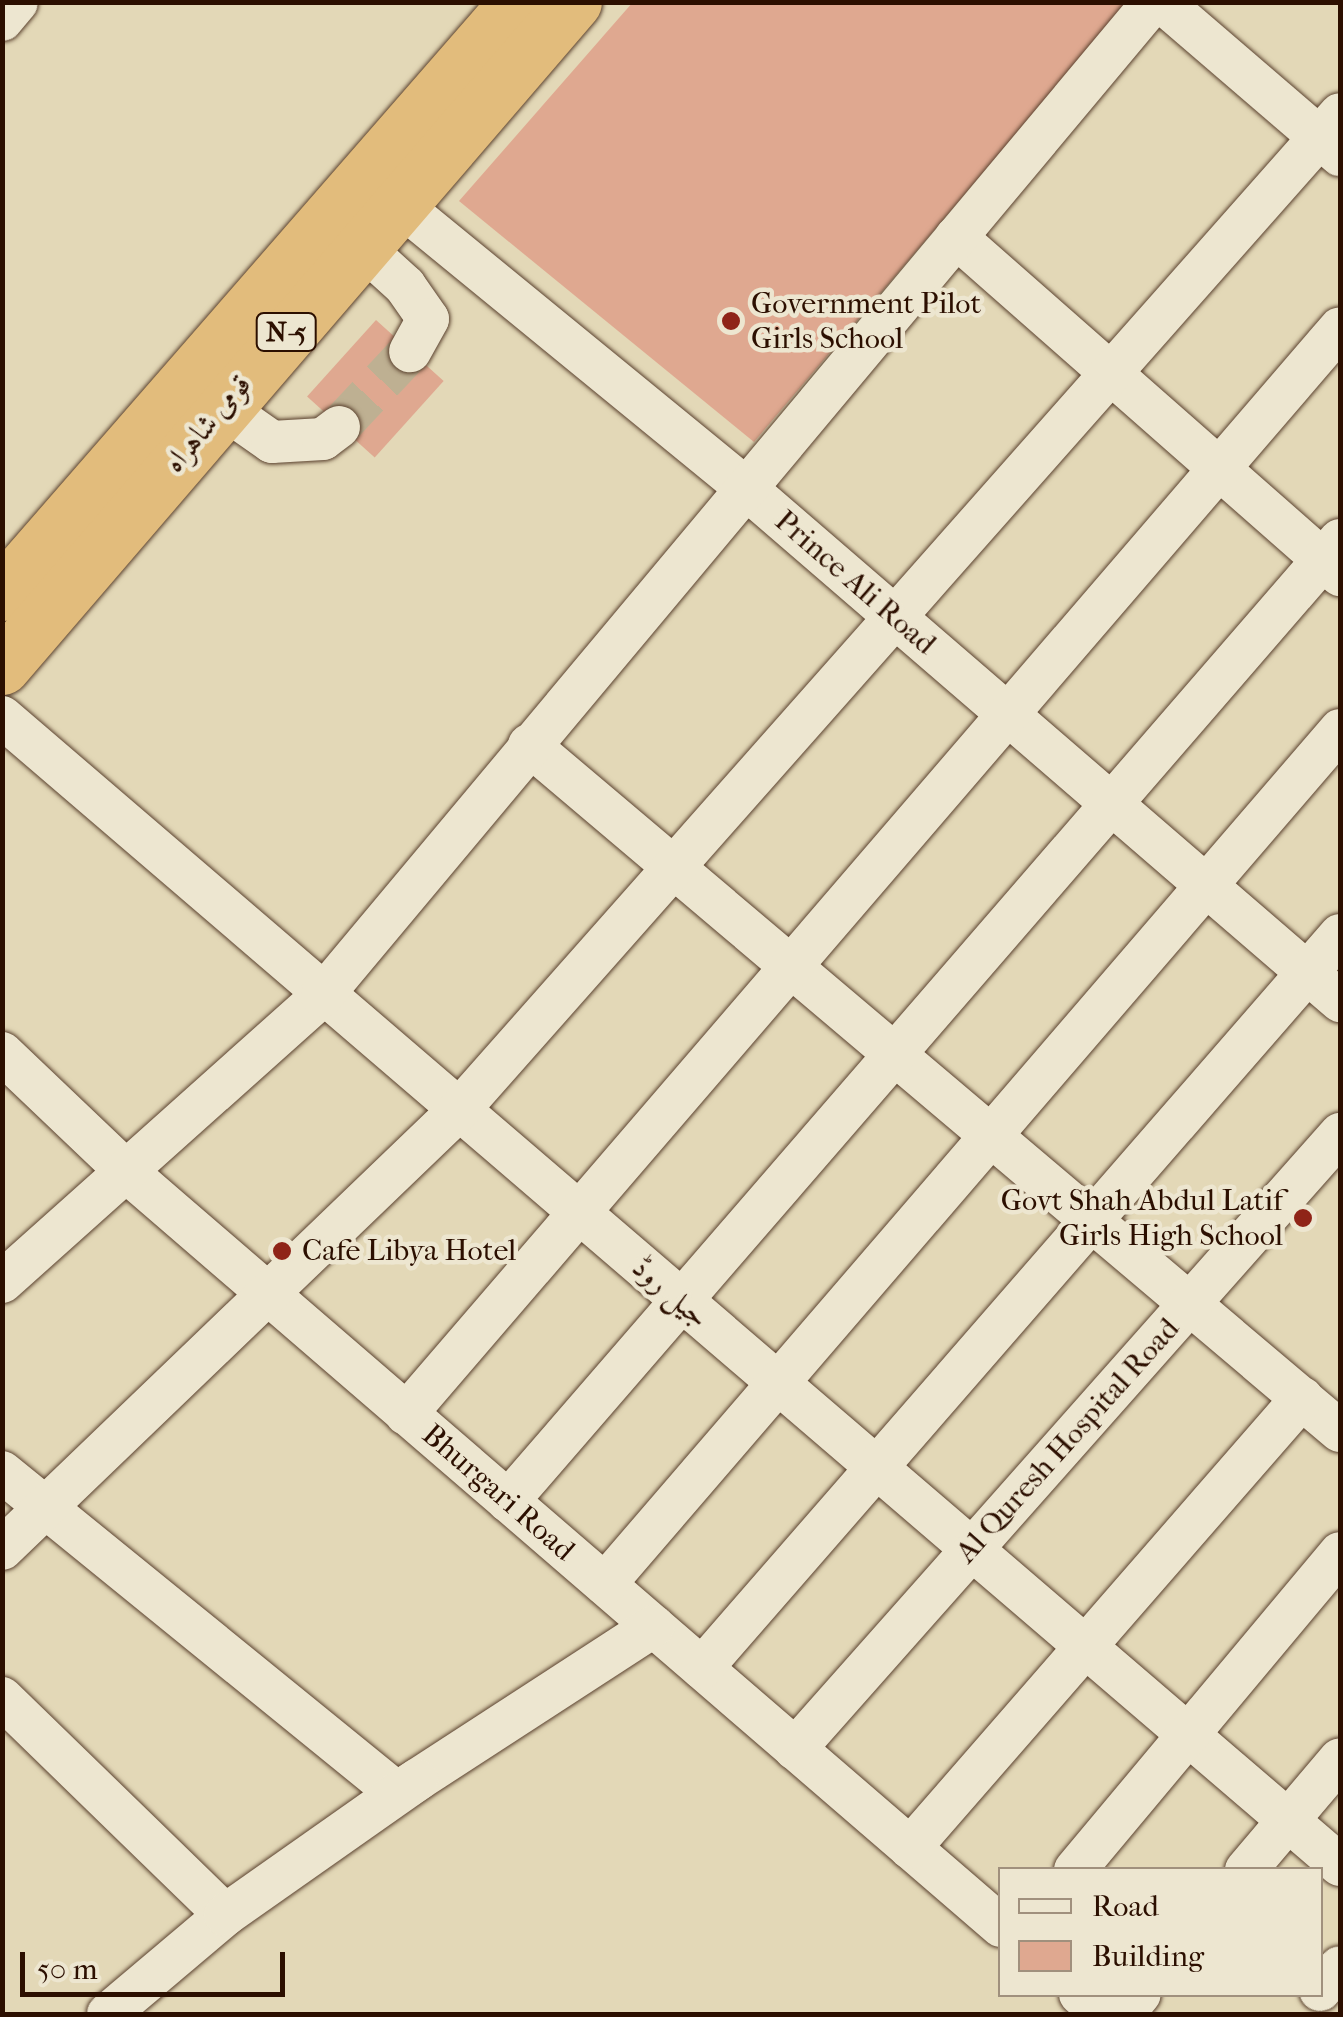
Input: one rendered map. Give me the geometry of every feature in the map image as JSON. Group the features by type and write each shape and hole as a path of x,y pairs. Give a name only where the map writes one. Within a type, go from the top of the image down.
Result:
{"highway":[{"name":"قومی شاہراہ","path":"2,666 82,536 379,188 517,2"},
{"name":"قومی شاہراہ","path":"2,593 82,536 222,407 360,245 379,188 574,2"}],"street":[{"path":"2,20 18,2"},
{"path":"2,1282 322,996 529,745 749,492 1153,2"},
{"path":"2,1549 49,1509 458,1111 1111,373 1334,136 1162,2"},
{"name":"Prince Ali Road","path":"379,188 749,492 1340,1001"},
{"path":"508,1501 1112,804 1335,559 1220,469 956,237"},
{"path":"360,245 406,286 428,319 410,351"},
{"path":"406,1414 1340,328"},
{"path":"222,407 272,442 323,439 339,427"},
{"name":"جیل روڈ","path":"2,716 322,996 1340,1865"},
{"path":"605,1584 1340,730"},
{"path":"529,745 1340,1431"},
{"path":"702,1668 1340,935"},
{"name":"Bhurgari Road","path":"2,1052 128,1172 998,1924"},
{"name":"Al Quresh Hospital Road","path":"795,1749 1340,1134"},
{"path":"910,1848 1302,1398"},
{"path":"2,1472 269,1695 397,1793 654,1626"},
{"path":"1077,1867 1340,1553"},
{"path":"2,1698 226,1915"},
{"path":"1249,1867 1340,1759"},
{"path":"108,2014 226,1915 417,1780"},
{"path":"1323,1987 1340,1967"},
{"path":"1083,1997 1103,2014"}],"building":[{"name":"Government Pilot Girls School","path":"633,2 1128,2 754,442 459,201"},
{"path":"376,320 444,381 375,457 307,397"}],"tunnel":[{"path":"339,427 410,351"}],"place":[{"name":"Government Pilot Girls School","path":"731,321"},
{"name":"Govt Shah Abdul Latif Girls High School","path":"1303,1218"},
{"name":"Cafe Libya Hotel","path":"282,1251"}]}
